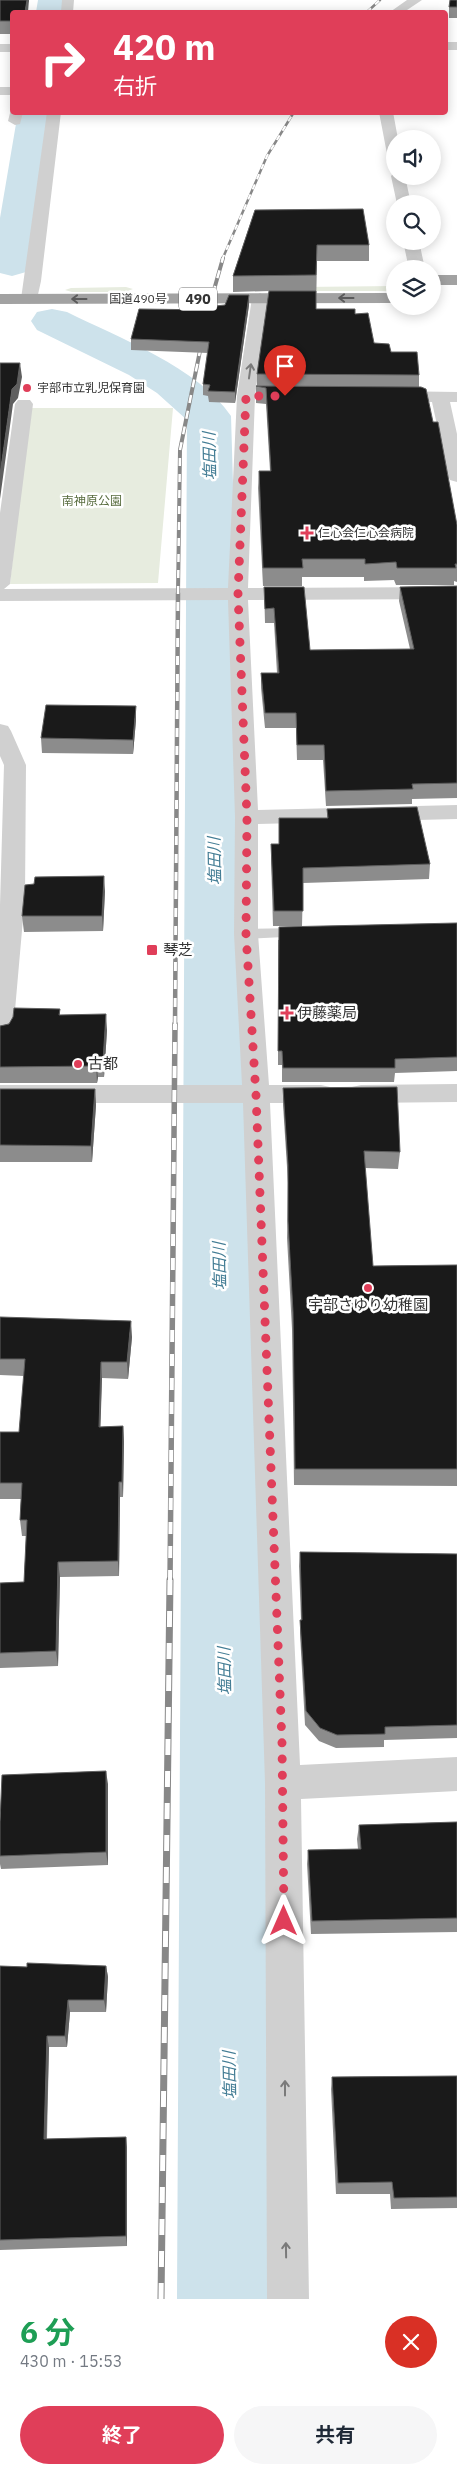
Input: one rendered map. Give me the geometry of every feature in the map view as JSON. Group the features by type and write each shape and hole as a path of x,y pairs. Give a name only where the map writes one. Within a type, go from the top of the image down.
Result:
{"highway":[{"path":"441,280 457,280"},
{"path":"17,281 53,281"},
{"name":"国道490号","path":"0,299 386,298"}],"street":[{"path":"399,10 416,0"},
{"path":"29,299 33,281 33,268 54,115"},
{"path":"387,115 389,130"},
{"path":"260,298 246,396 232,594 247,817 246,934 251,1095 283,1783 288,2299"},
{"path":"246,396 266,396"},
{"path":"372,396 448,397 457,476"},
{"path":"0,584 9,440 24,404"},
{"path":"0,595 457,593"},
{"path":"0,731 15,765 6,896 0,1033"},
{"path":"247,817 457,812"},
{"path":"0,1094 251,1095 457,1093"},
{"path":"283,1783 457,1774"}],"lane":[{"path":"246,934 313,933"}],"green space":[{"path":"386,286 386,291 303,291 302,287"},
{"path":"126,287 133,289 125,292 72,292 65,290 71,288"},
{"name":"南神原公園","path":"29,408 173,408 158,583 10,584"}],"building":[{"path":"0,0 27,0 25,10 10,10 10,21 0,21"},
{"path":"450,0 457,0 457,7 449,7"},
{"path":"363,209 369,245 317,245 316,275 233,276 255,210"},
{"path":"269,291 316,291 316,309 355,309 355,314 368,313 374,343 389,344 391,352 417,352 419,375 257,374"},
{"path":"229,295 249,295 235,392 208,391 210,385 203,384 209,342 131,339 139,309 214,310 215,306 225,305"},
{"path":"0,363 20,363 17,384 12,389 0,475"},
{"path":"256,386 421,387 426,389 433,422 438,422 457,525 456,568 397,568 396,562 365,564 365,559 302,559 303,568 263,568 259,471 271,471 266,388"},
{"path":"457,586 457,783 412,784 413,789 326,791 324,745 297,745 296,713 265,713 261,673 279,673 274,608 265,609 264,587 304,587 310,650 414,649 400,587"},
{"path":"46,705 136,706 133,740 41,738"},
{"path":"417,807 430,864 303,868 303,911 274,911 271,844 279,844 279,818 328,818 327,809"},
{"path":"104,876 102,916 22,916 25,885 34,884 35,877"},
{"path":"457,923 457,1057 395,1059 395,1068 283,1068 282,1051 278,1051 279,927"},
{"path":"14,1008 60,1009 59,1015 106,1014 103,1061 96,1061 96,1066 0,1067 0,1026 9,1024 13,1017"},
{"path":"397,1087 400,1152 364,1151 373,1266 457,1265 457,1469 295,1469 293,1312 288,1221 288,1165 283,1088"},
{"path":"0,1089 95,1089 91,1146 0,1145"},
{"path":"0,1317 131,1321 127,1362 101,1362 99,1427 123,1426 122,1482 119,1482 118,1561 58,1562 56,1651 0,1653 0,1583 24,1582 27,1520 20,1520 22,1483 0,1483 0,1432 19,1432 25,1359 0,1359"},
{"path":"300,1552 457,1554 457,1725 385,1727 385,1734 337,1735 320,1728 306,1711 300,1620 302,1620"},
{"path":"106,1771 106,1852 0,1856 2,1775"},
{"path":"457,1822 457,1918 312,1921 308,1850 361,1849 359,1825"},
{"path":"27,1963 106,1966 104,2000 68,2000 65,2036 47,2036 44,2139 126,2137 126,2236 0,2240 0,1966 27,1967"},
{"path":"457,2076 457,2197 394,2198 392,2182 338,2183 332,2077"}],"waterway":[{"name":"塩田川","path":"51,10 53,0"},
{"name":"塩田川","path":"12,264 35,115"},
{"name":"塩田川","path":"52,321 144,366 172,384 209,416 232,2299"}],"railway":[{"path":"369,10 380,0"},
{"path":"222,260 267,156 292,115"},
{"path":"178,594 180,450 208,311 223,258"},
{"path":"175,1025 178,593"},
{"path":"170,1582 175,1024"},
{"path":"161,2299 170,1580"}],"place":[{"name":"宇部市立乳児保育園","path":"27,388"},
{"name":"仁心会仁心会病院","path":"307,533"},
{"name":"琴芝","path":"152,950"},
{"name":"伊藤薬局","path":"287,1013"},
{"name":"古都","path":"78,1064"},
{"name":"宇部さゆり幼稚園","path":"368,1288"}],"route":[{"path":"284,1921 283,1783 256,1095 246,934 247,817 238,594 246,396 285,396"}]}
